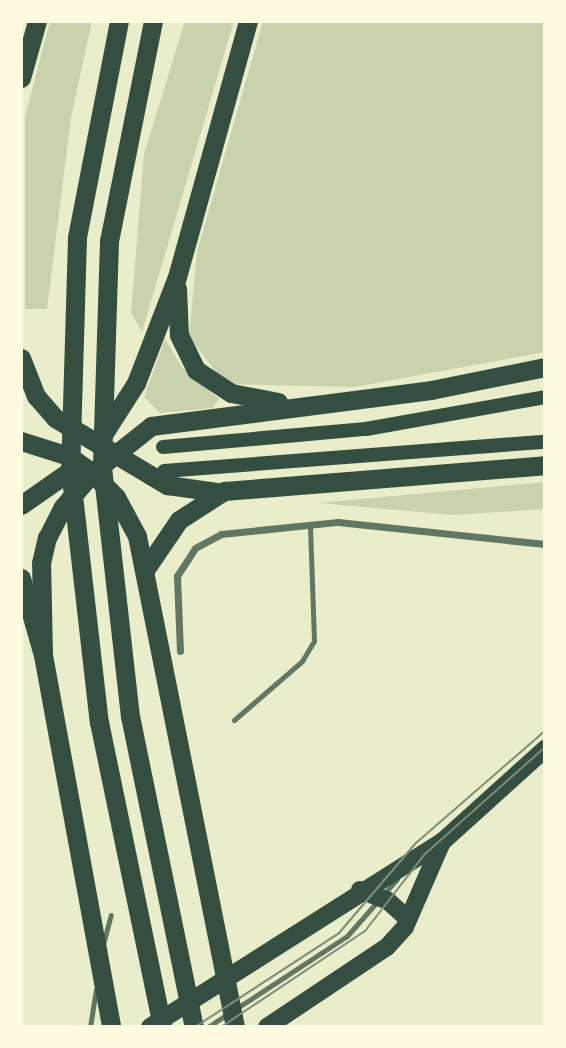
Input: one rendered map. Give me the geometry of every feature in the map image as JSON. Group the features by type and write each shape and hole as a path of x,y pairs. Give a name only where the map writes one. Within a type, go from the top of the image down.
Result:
{"highway":[{"path":"21,78 37,21"},
{"path":"119,21 85,178 71,306 70,469 81,597 116,815 162,1027"},
{"path":"153,21 117,179 103,308 102,467 112,593 146,809 194,1027"},
{"path":"43,655 41,563 47,538 86,468 105,448 136,383 177,277 248,21"},
{"path":"177,277 179,335 196,370 231,393 302,407"},
{"path":"21,358 44,407 167,485 224,491 545,465"},
{"path":"105,448 170,420 302,407 545,367"},
{"path":"21,441 86,468 132,523 145,570 235,1027"},
{"path":"21,506 86,468"},
{"path":"145,570 179,520 224,491"},
{"path":"21,578 43,655 111,1027"}],"main road":[{"path":"163,446 366,429 545,397"},
{"path":"164,471 545,442"},
{"path":"150,1027 360,890 442,842 545,749"},
{"path":"267,1027 387,947 408,919 442,842"},
{"path":"360,890 380,897 408,919"}],"street":[{"path":"180,651 175,583 195,548 220,534 349,523 545,544"}],"lane":[{"path":"234,720 302,661 314,640 310,525"},
{"path":"208,1027 347,936 380,897 442,842"},
{"path":"90,1027 111,915"}],"green space":[{"path":"50,21 92,21 71,118 47,309 25,309 25,117"},
{"path":"185,21 234,21 142,332 131,313 144,154"},
{"path":"263,21 545,21 545,352 354,387 225,384 189,337 197,252"},
{"path":"165,339 182,367 219,399 213,408 160,413 144,397"},
{"path":"545,482 545,509 453,515 319,503"}],"tram line":[{"path":"195,1027 339,933 416,843 545,731"},
{"path":"221,1027 365,931 425,854 545,747"}]}
